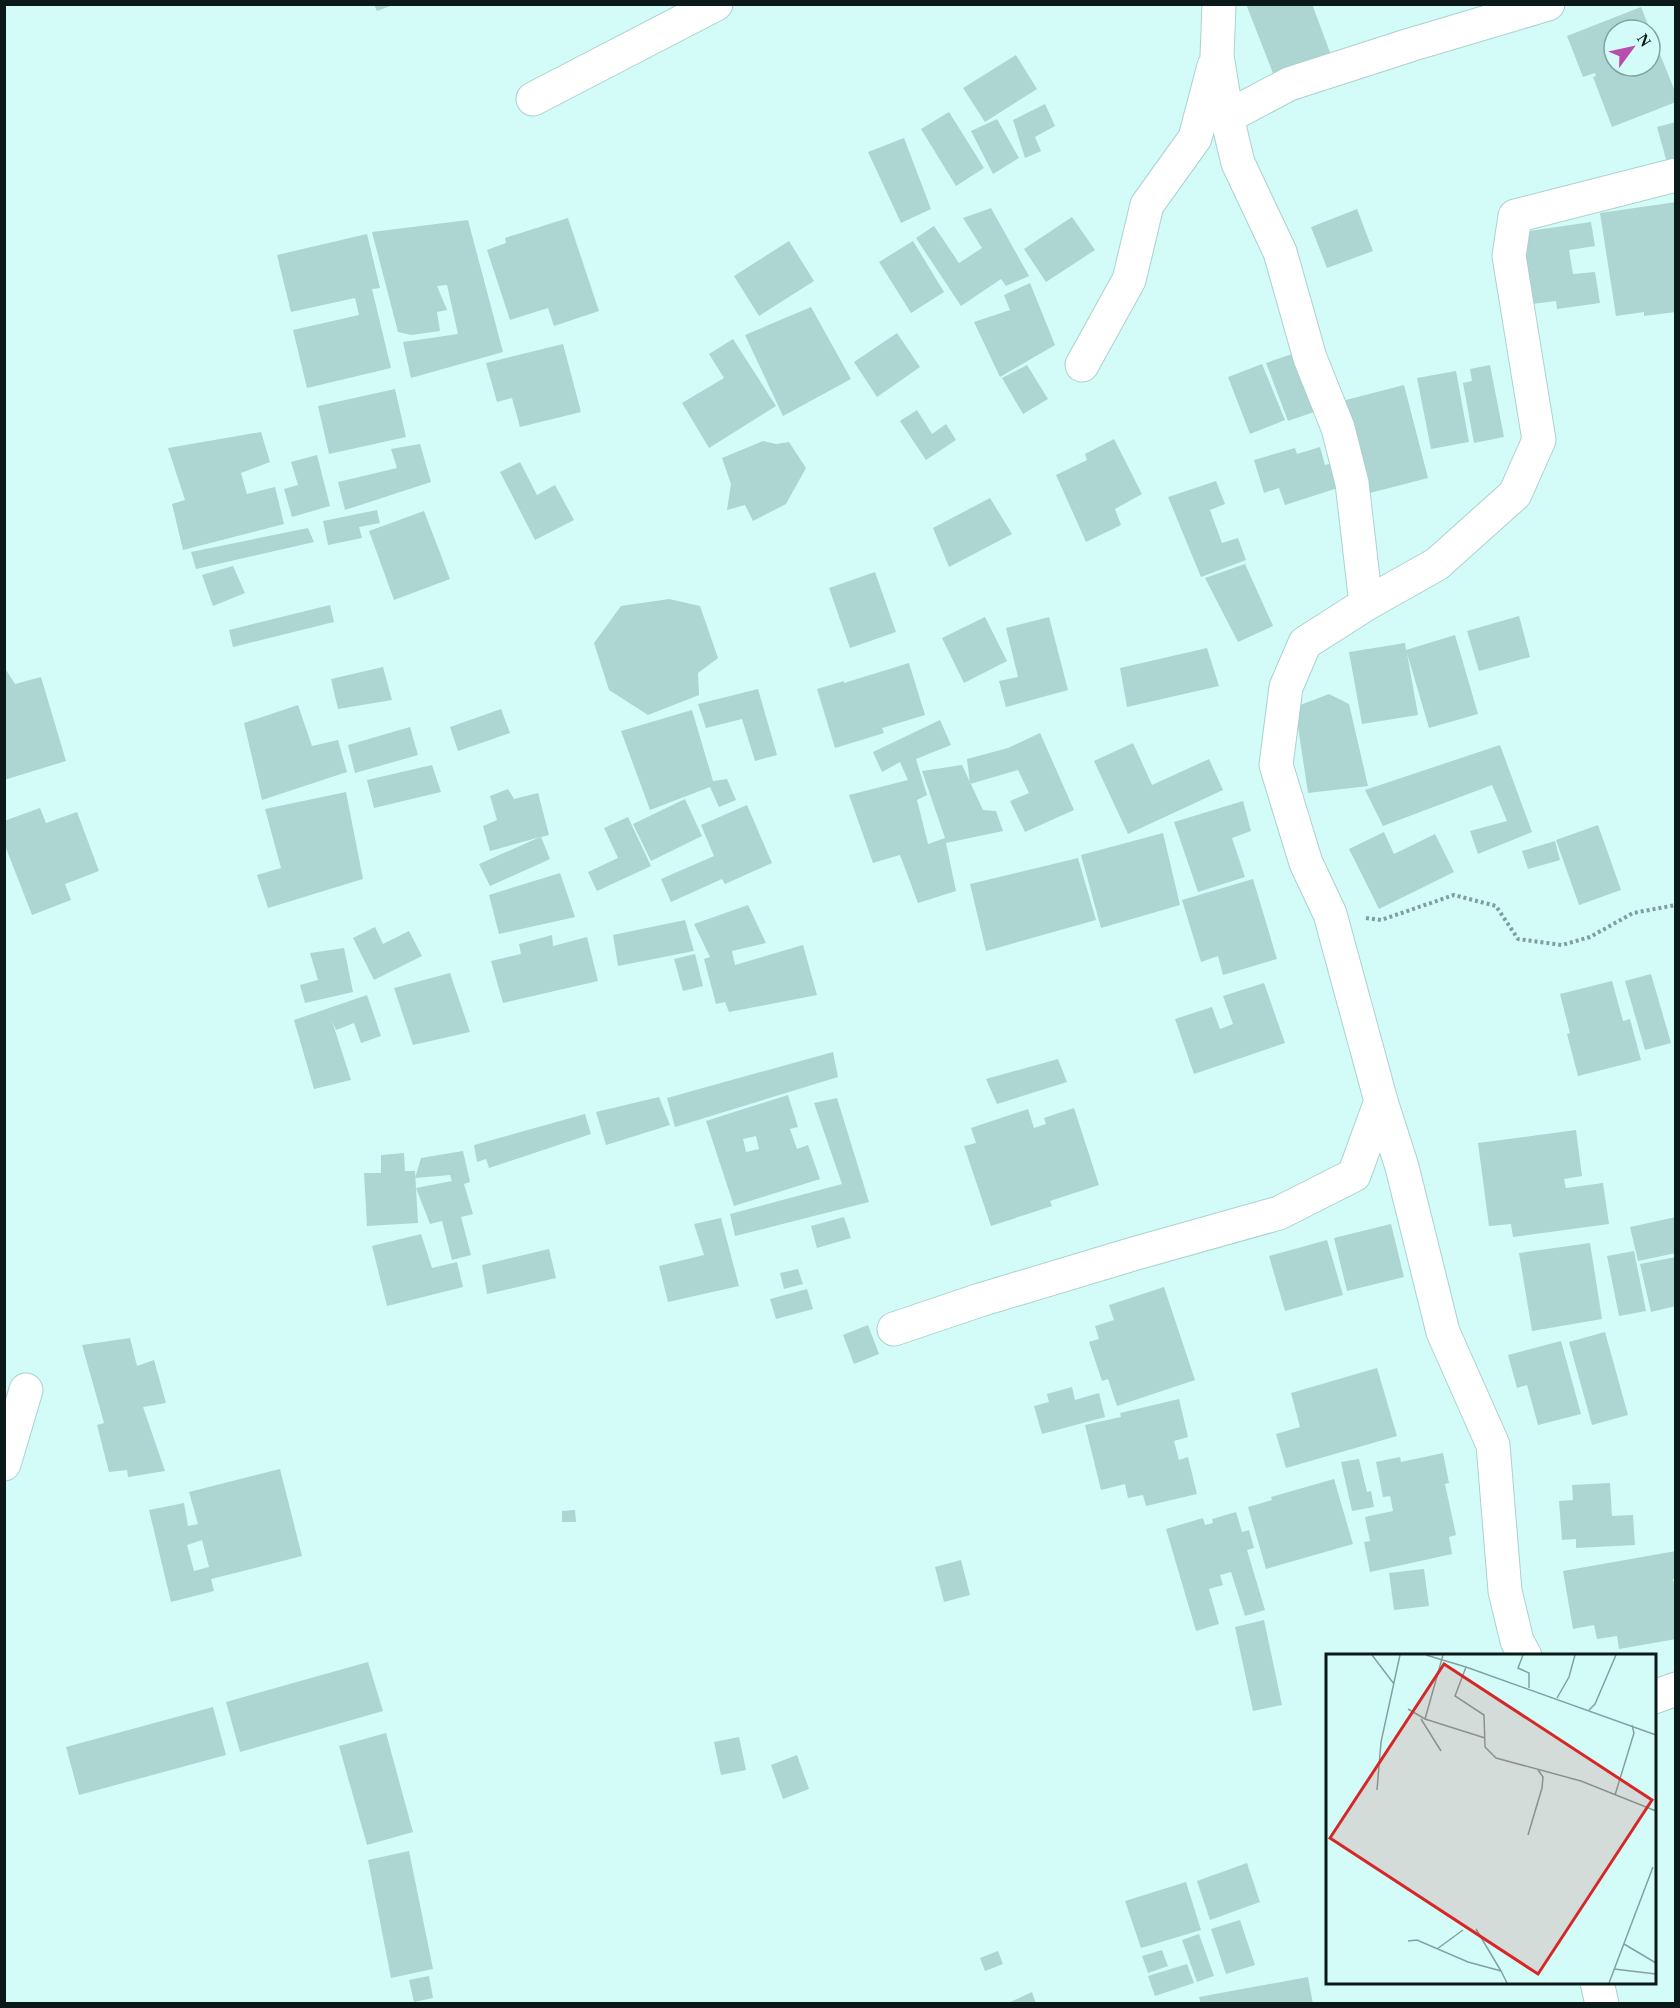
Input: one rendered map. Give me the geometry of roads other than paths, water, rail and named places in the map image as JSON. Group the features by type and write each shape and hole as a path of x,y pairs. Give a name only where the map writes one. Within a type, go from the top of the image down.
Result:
{"street":[{"path":"532,99 716,4"},
{"path":"1219,4 1217,56 1227,117 1238,163 1280,252 1310,358 1338,428 1352,483 1366,604"},
{"path":"1227,117 1289,84 1548,4"},
{"path":"1082,365 1129,280 1147,205 1195,138 1217,56"},
{"path":"1524,1654 1517,1641 1505,1591 1493,1445 1443,1332 1402,1167 1330,914 1306,863 1276,765 1286,687 1305,643 1366,604 1437,564 1515,494 1539,440 1509,256 1515,216 1676,175"},
{"path":"894,1329 1056,1277 1279,1213 1354,1175 1382,1101"},
{"path":"4,1464 26,1390"},
{"path":"1656,1696 1676,1689"},
{"path":"1597,1984 1602,2004"}]}
